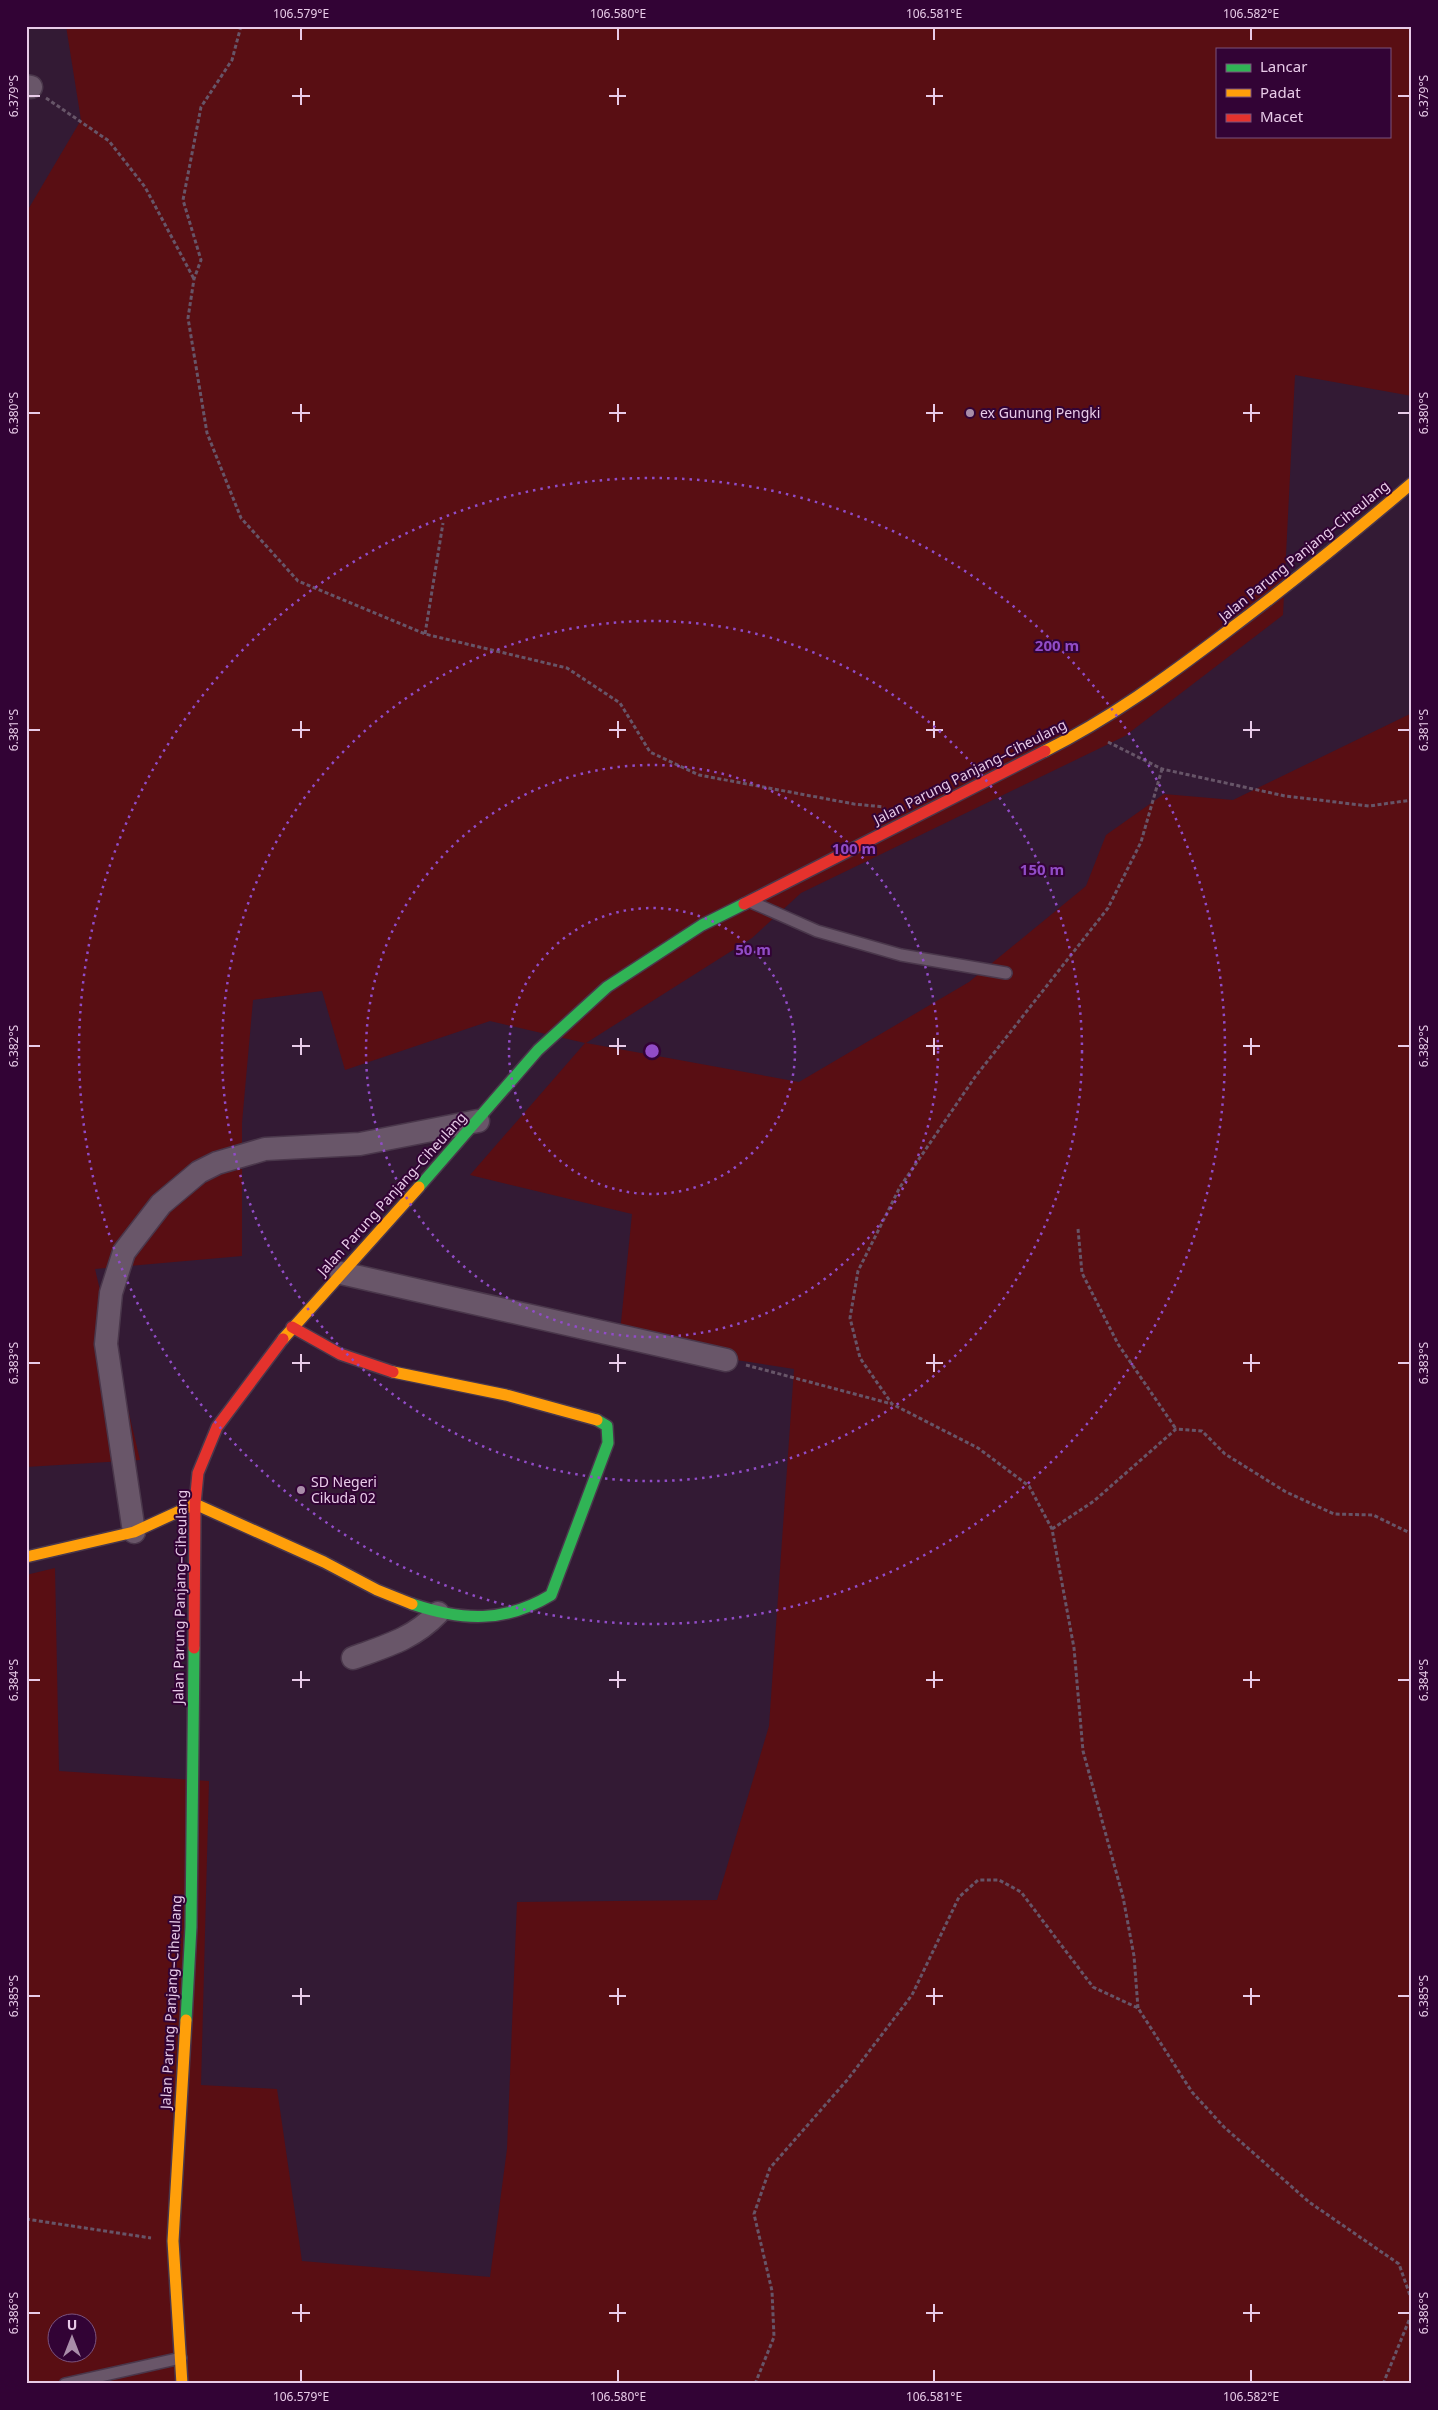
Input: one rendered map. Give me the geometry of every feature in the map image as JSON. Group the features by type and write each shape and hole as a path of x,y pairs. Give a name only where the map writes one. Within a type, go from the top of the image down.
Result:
{"street":[{"name":"Jalan Parung Panjang–Ciheulang","path":"182,2384 174,2241 191,1927 195,1504 198,1473 218,1427 292,1327 478,1121 538,1050 608,987 702,925 748,900 1085,731 1163,680 1300,576 1412,483"},
{"path":"134,1532 106,1344 111,1293 124,1252 161,1204 199,1172 217,1163 265,1149 360,1144 478,1121"},
{"path":"341,1273 726,1360"},
{"path":"26,1557 134,1532 195,1504 325,1563 384,1594 438,1613 494,1616 539,1604 551,1595 608,1443 608,1426 592,1417 545,1405 401,1375 340,1354 292,1327"},
{"path":"353,1658 401,1641 424,1627 438,1613"}],"lane":[{"path":"748,900 817,931 836,937 902,955 1006,973"},
{"path":"65,2384 181,2358"}],"path":[{"path":"241,26 232,60 201,107 183,200 201,260 194,279 188,318 207,433 241,518 298,581 425,634 567,668 620,703 650,752 699,775 854,804 890,807"},
{"path":"29,86 109,141 145,187 194,279"},
{"path":"425,634 443,523"},
{"path":"1085,731 1162,769 1284,796 1370,806 1412,800"},
{"path":"892,1404 860,1358 850,1318 858,1271 900,1187 964,1093 1108,908 1141,842 1162,769"},
{"path":"1078,1229 1082,1273 1118,1344 1176,1429"},
{"path":"726,1360 892,1404 978,1448 1029,1486 1052,1529 1074,1648 1083,1751 1123,1897 1134,1956 1138,2008 1192,2092 1224,2127 1309,2202 1399,2264 1412,2301"},
{"path":"1052,1529 1094,1500 1176,1429 1202,1432 1225,1454 1286,1492 1334,1514 1373,1515 1412,1534"},
{"path":"755,2384 774,2337 772,2291 754,2214 770,2168 848,2079 912,1995 959,1897 978,1880 999,1880 1021,1892 1092,1987 1138,2008"},
{"path":"26,2219 174,2241"},
{"path":"1383,2384 1412,2313"}],"shaded area":[{"path":"66,26 1412,26 1412,396 1295,375 1283,615 1125,736 801,893 752,938 586,1043 799,1082 969,982 1086,886 1106,835 1164,794 1233,800 1412,713 1412,2384 26,2384 26,1575 55,1568 59,1771 209,1781 201,2085 277,2089 302,2261 490,2277 507,2149 517,1902 717,1900 769,1726 794,1369 619,1342 632,1214 470,1175 585,1043 490,1021 345,1070 322,991 253,1000 242,1123 242,1256 95,1269 140,1460 26,1467 26,213 81,120"}],"traffic: fast":[{"path":"419,1187 538,1050 607,987 702,925 744,904"},
{"path":"412,1604 448,1614 466,1616 500,1615 517,1611 551,1595 608,1443 607,1426 597,1420"},
{"path":"186,2020 191,1927 194,1648"}],"traffic: slow":[{"path":"1045,751 1115,711 1181,666 1343,541 1412,483"},
{"path":"283,1339 419,1187"},
{"path":"393,1372 506,1395 597,1420"},
{"path":"26,1557 134,1532 195,1504 324,1562 377,1590 412,1604"},
{"path":"182,2384 173,2241 186,2020"}],"traffic: jam":[{"path":"744,904 1045,751"},
{"path":"292,1327 340,1354 393,1372"},
{"path":"194,1648 195,1504 198,1473 217,1427 283,1339"}],"place":[{"name":"ex Gunung Pengki","path":"970,413"},
{"name":"SD Negeri Cikuda 02","path":"301,1490"}]}
